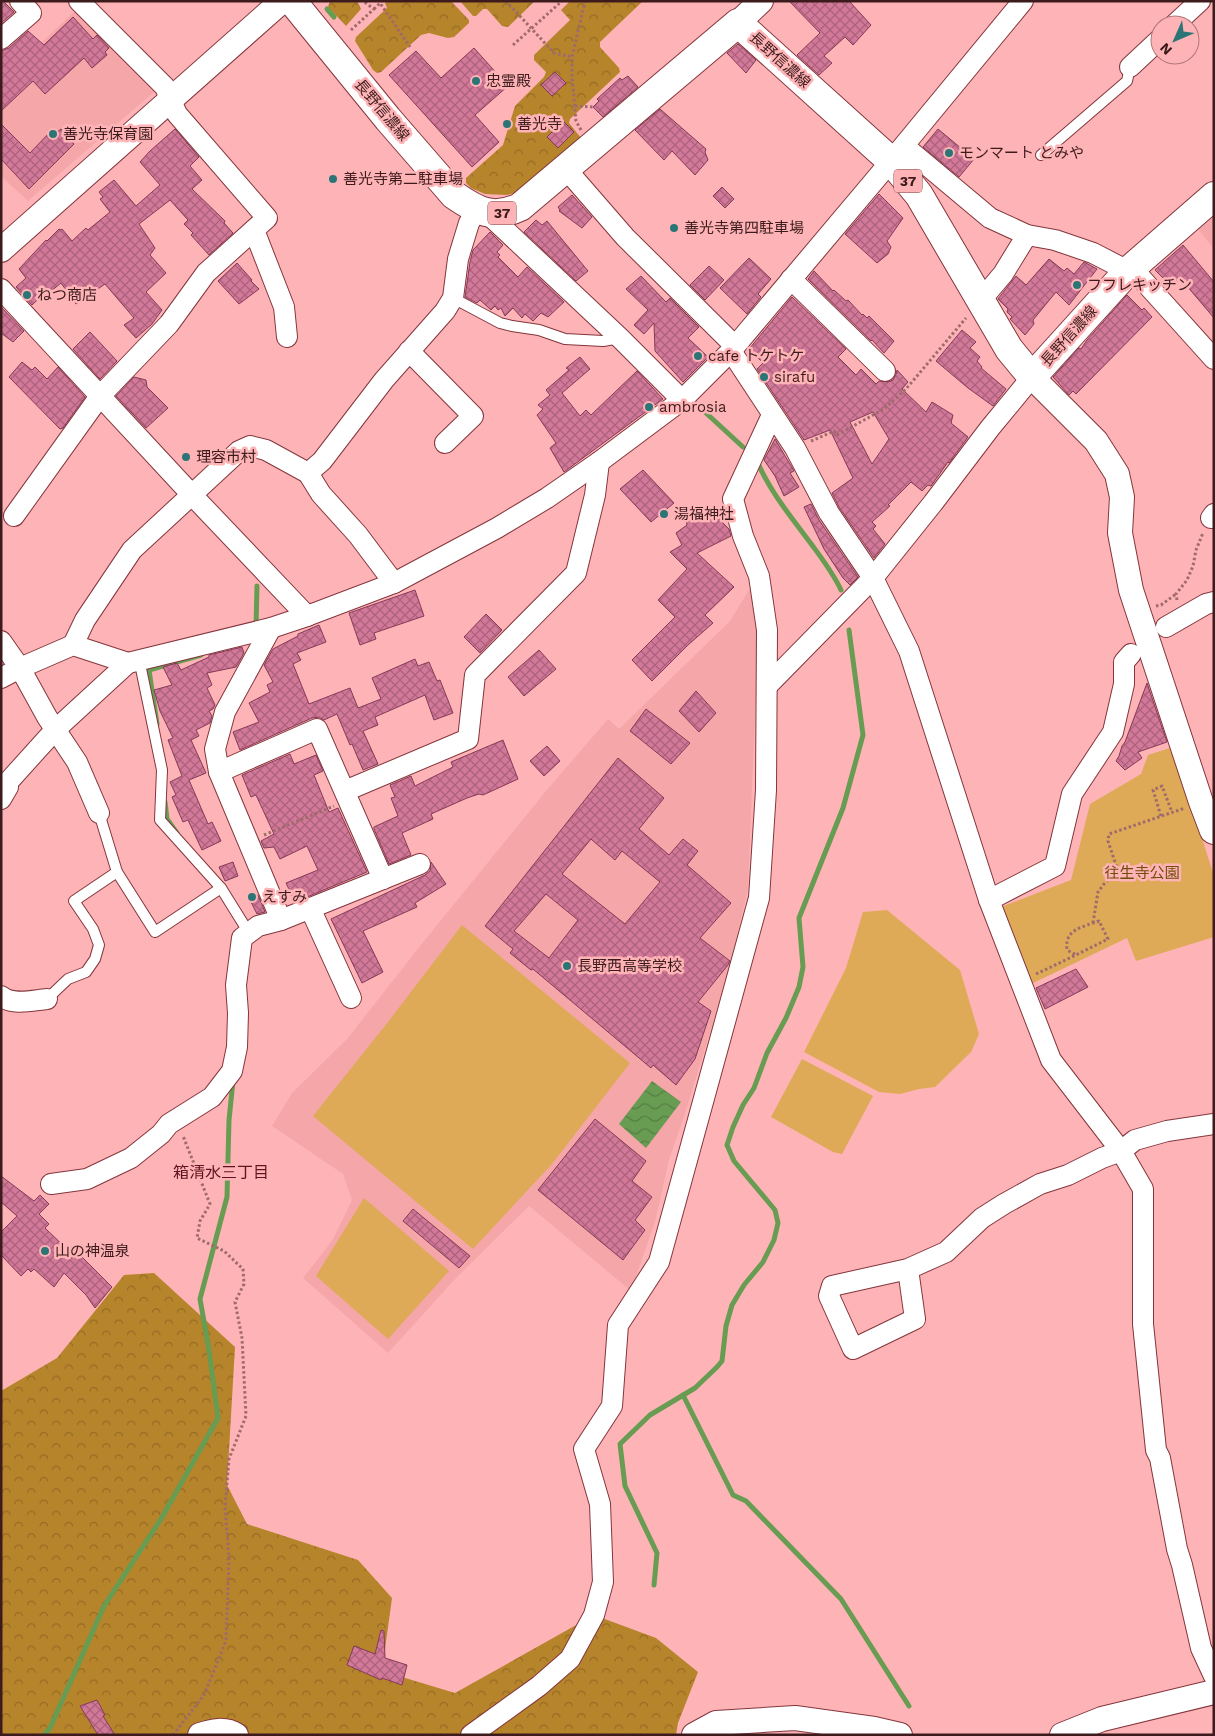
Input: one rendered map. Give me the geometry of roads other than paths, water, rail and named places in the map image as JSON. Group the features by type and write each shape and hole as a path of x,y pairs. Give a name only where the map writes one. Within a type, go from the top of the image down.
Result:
{"main road":[{"name":"長野信濃線","path":"292,1 388,119 454,195 482,211 508,213 520,207 566,169 738,22 897,153 1009,349 1032,378 1130,270 1214,196"}],"street":[{"path":"14,516 100,396 169,324 206,273 267,218 177,114 165,87 79,1"},
{"path":"1,250 282,1"},
{"path":"738,22 761,1"},
{"path":"4,788 55,730 134,661 271,628 394,583 497,528 547,498 682,400 733,348 1023,1"},
{"path":"1185,15 1200,1"},
{"path":"1,39 32,5"},
{"path":"1130,67 1150,48"},
{"path":"897,153 990,218 1027,235 1055,240 1093,253 1130,270 1214,359"},
{"path":"566,169 626,237 733,348 772,415 795,448 829,513 873,578 909,651 989,900 1019,982 1051,1060 1121,1151 1143,1189 1143,1324 1156,1450 1160,1458 1177,1549 1201,1648 1214,1676"},
{"path":"308,473 322,461 384,380 445,311 453,298 458,259 469,223 482,211 620,338 682,400"},
{"path":"254,230 284,307 287,337"},
{"path":"981,300 1003,274 1027,235"},
{"path":"791,279 885,371"},
{"path":"1,289 192,496 307,616"},
{"path":"410,351 474,416 446,443"},
{"path":"767,686 873,578 990,428 1032,378 1096,441 1117,474 1122,497 1120,533 1132,590 1213,834"},
{"path":"471,1735 539,1686 570,1659 594,1615 603,1582 600,1504 584,1449 612,1406 618,1324 659,1262 759,898 766,790 767,630 759,576 743,536 733,499 772,415"},
{"path":"73,645 85,620 132,550 239,451 250,446 266,450 308,473 321,494 358,536 394,583"},
{"path":"347,796 468,739 475,675 576,573 595,495 599,462"},
{"path":"1166,626 1206,604 1214,602"},
{"path":"271,628 225,712 215,749 219,772 281,920"},
{"path":"1,641 20,668 55,730 77,762 99,813"},
{"path":"1,678 73,645 134,661"},
{"path":"989,900 1055,866 1072,794 1113,732 1124,684 1124,662 1130,654"},
{"path":"219,772 317,729 383,878"},
{"path":"51,1184 87,1179 131,1158 161,1134 169,1124 212,1097 232,1071 237,1047 238,1014 236,985 242,938 258,926 281,920 420,864"},
{"path":"310,908 351,998"},
{"path":"1,996 4,999 16,1001 47,999"},
{"path":"908,1269 915,1319 853,1349 829,1296 832,1286 908,1269 946,1252 982,1218 1017,1196 1040,1184 1068,1175 1121,1151 1135,1140 1167,1131 1214,1124"},
{"path":"1062,1735 1102,1719 1214,1692"},
{"path":"694,1735 716,1723 795,1718 874,1729 900,1735"},
{"path":"200,1735 214,1730 232,1732 236,1735"}],"lane":[{"path":"1040,155 1127,81 1130,67"},
{"path":"453,298 500,323 539,330 565,339 602,341 620,338"},
{"path":"134,661 162,770 160,820 220,888 249,933"},
{"path":"99,813 117,872 155,932 220,888"},
{"path":"47,999 68,979 86,972 95,959 99,945 93,929 74,901 117,872"}],"water":[{"path":"652,1081 681,1102 646,1148 619,1124"}],"waterway":[{"path":"327,9 334,17"},
{"path":"693,401 743,447"},
{"path":"757,461 775,494 824,561 841,590"},
{"path":"256,628 257,586"},
{"path":"654,1585 657,1553 625,1486 620,1444 650,1415 695,1388 722,1361 726,1326 732,1305 744,1285 763,1262 774,1240 778,1223 775,1210 734,1161 727,1145 743,1105 754,1088 767,1053 786,1018 799,987 803,967 799,918 843,808 863,735 849,630"},
{"path":"157,724 149,670 201,655"},
{"path":"165,802 167,819 177,833"},
{"path":"44,1735 50,1728 104,1606 161,1519 218,1418 200,1299 227,1197 229,1120 233,1081"},
{"path":"683,1395 733,1495 746,1501 841,1599 909,1706"}],"place":[{"name":"忠霊殿","path":"476,81"},
{"name":"善光寺","path":"507,124"},
{"name":"善光寺保育園","path":"53,134"},
{"name":"モンマート とみや","path":"949,153"},
{"name":"善光寺第二駐車場","path":"333,179"},
{"name":"善光寺第四駐車場","path":"674,228"},
{"name":"フフレキッチン","path":"1077,285"},
{"name":"ねつ商店","path":"27,295"},
{"name":"cafe トケトケ","path":"698,356"},
{"name":"sirafu","path":"764,377"},
{"name":"ambrosia","path":"649,407"},
{"name":"理容市村","path":"186,457"},
{"name":"湯福神社","path":"664,514"},
{"name":"えすみ","path":"252,897"},
{"name":"長野西高等学校","path":"567,966"},
{"name":"山の神温泉","path":"45,1251"}],"district":[{"name":"箱清水三丁目","path":"221,1172"}],"park label":[{"name":"往生寺公園","path":"1142,873"}]}
